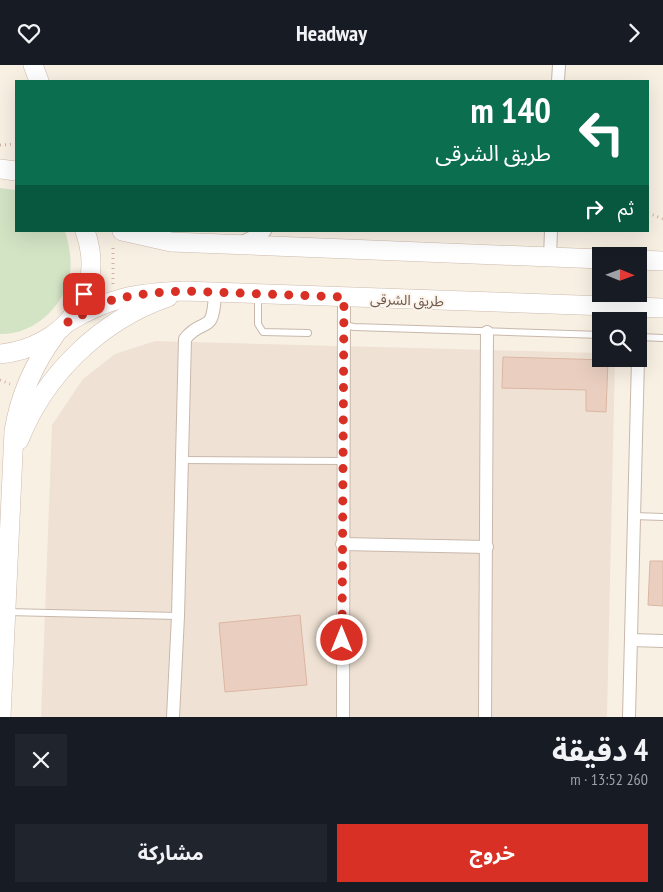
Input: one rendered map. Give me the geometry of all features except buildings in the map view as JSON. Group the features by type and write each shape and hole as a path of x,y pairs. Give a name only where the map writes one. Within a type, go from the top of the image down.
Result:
{"main road":[{"path":"25,65 25,80"},
{"path":"33,65 39,80"},
{"path":"0,169 15,171"},
{"path":"1,717 14,431 23,391 33,368 80,304 88,284 91,262 85,232"},
{"path":"189,232 237,245"},
{"path":"119,236 237,245 592,259"},
{"path":"648,260 663,261"},
{"path":"12,457 23,428 40,399 77,352 101,332 127,315 184,291"},
{"name":"طريق الشرقى","path":"0,354 18,352 37,346 61,329 114,299 150,293 184,291 663,308"}],"street":[{"path":"558,80 559,65"},
{"path":"237,245 263,232"},
{"path":"550,257 551,232"},
{"path":"173,717 178,616 185,339 212,319 215,293"},
{"path":"343,717 342,461 344,297"},
{"path":"485,717 487,332"},
{"path":"629,717 638,367"},
{"path":"342,544 487,547"},
{"path":"631,640 663,641"}],"lane":[{"path":"258,294 258,324 263,332 308,333"},
{"path":"343,325 354,327 592,335"},
{"path":"647,337 663,338"},
{"path":"182,460 342,461"},
{"path":"634,516 663,517"},
{"path":"6,612 178,616"}],"path":[{"path":"0,145 15,145"},
{"path":"649,213 663,219"},
{"path":"114,299 112,249 119,236"}],"shaded area":[{"path":"155,341 592,353 592,367 615,367 607,717 41,717 52,425 83,379 115,354"}],"green space":[{"path":"0,188 15,190 15,232 65,232 71,263 67,285 62,297 46,316 25,330 0,334"}],"route":[{"path":"84,294 68,322 114,299 150,293 184,291 344,297 342,640"}]}
